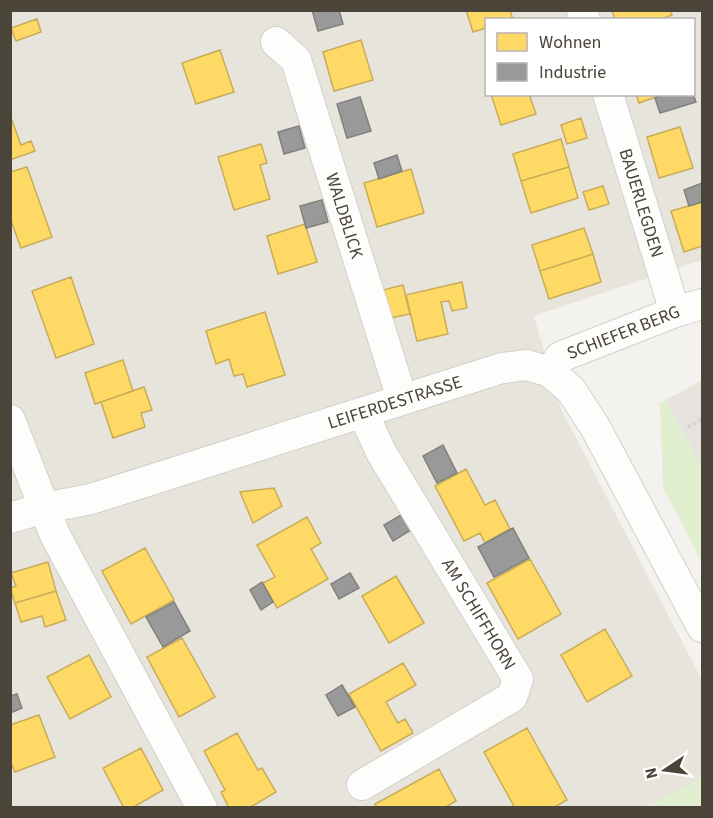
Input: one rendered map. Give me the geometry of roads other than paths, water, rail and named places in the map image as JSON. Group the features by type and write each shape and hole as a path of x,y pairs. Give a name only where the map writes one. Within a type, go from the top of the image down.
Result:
{"street":[{"name":"WALDBLICK","path":"276,42 296,60 402,399"},
{"name":"BAUERLEGDEN","path":"609,96 689,308"},
{"name":"SCHIEFER BERG","path":"550,372 560,357 689,308"},
{"name":"LEIFERDESTRASSE","path":"10,518 44,508 91,499 502,368 527,365 550,372 571,390 595,427 702,627"},
{"name":"AM SCHIFFHORN","path":"362,785 512,697 518,679 381,453 363,413"},
{"path":"10,420 55,535 202,807"}]}
